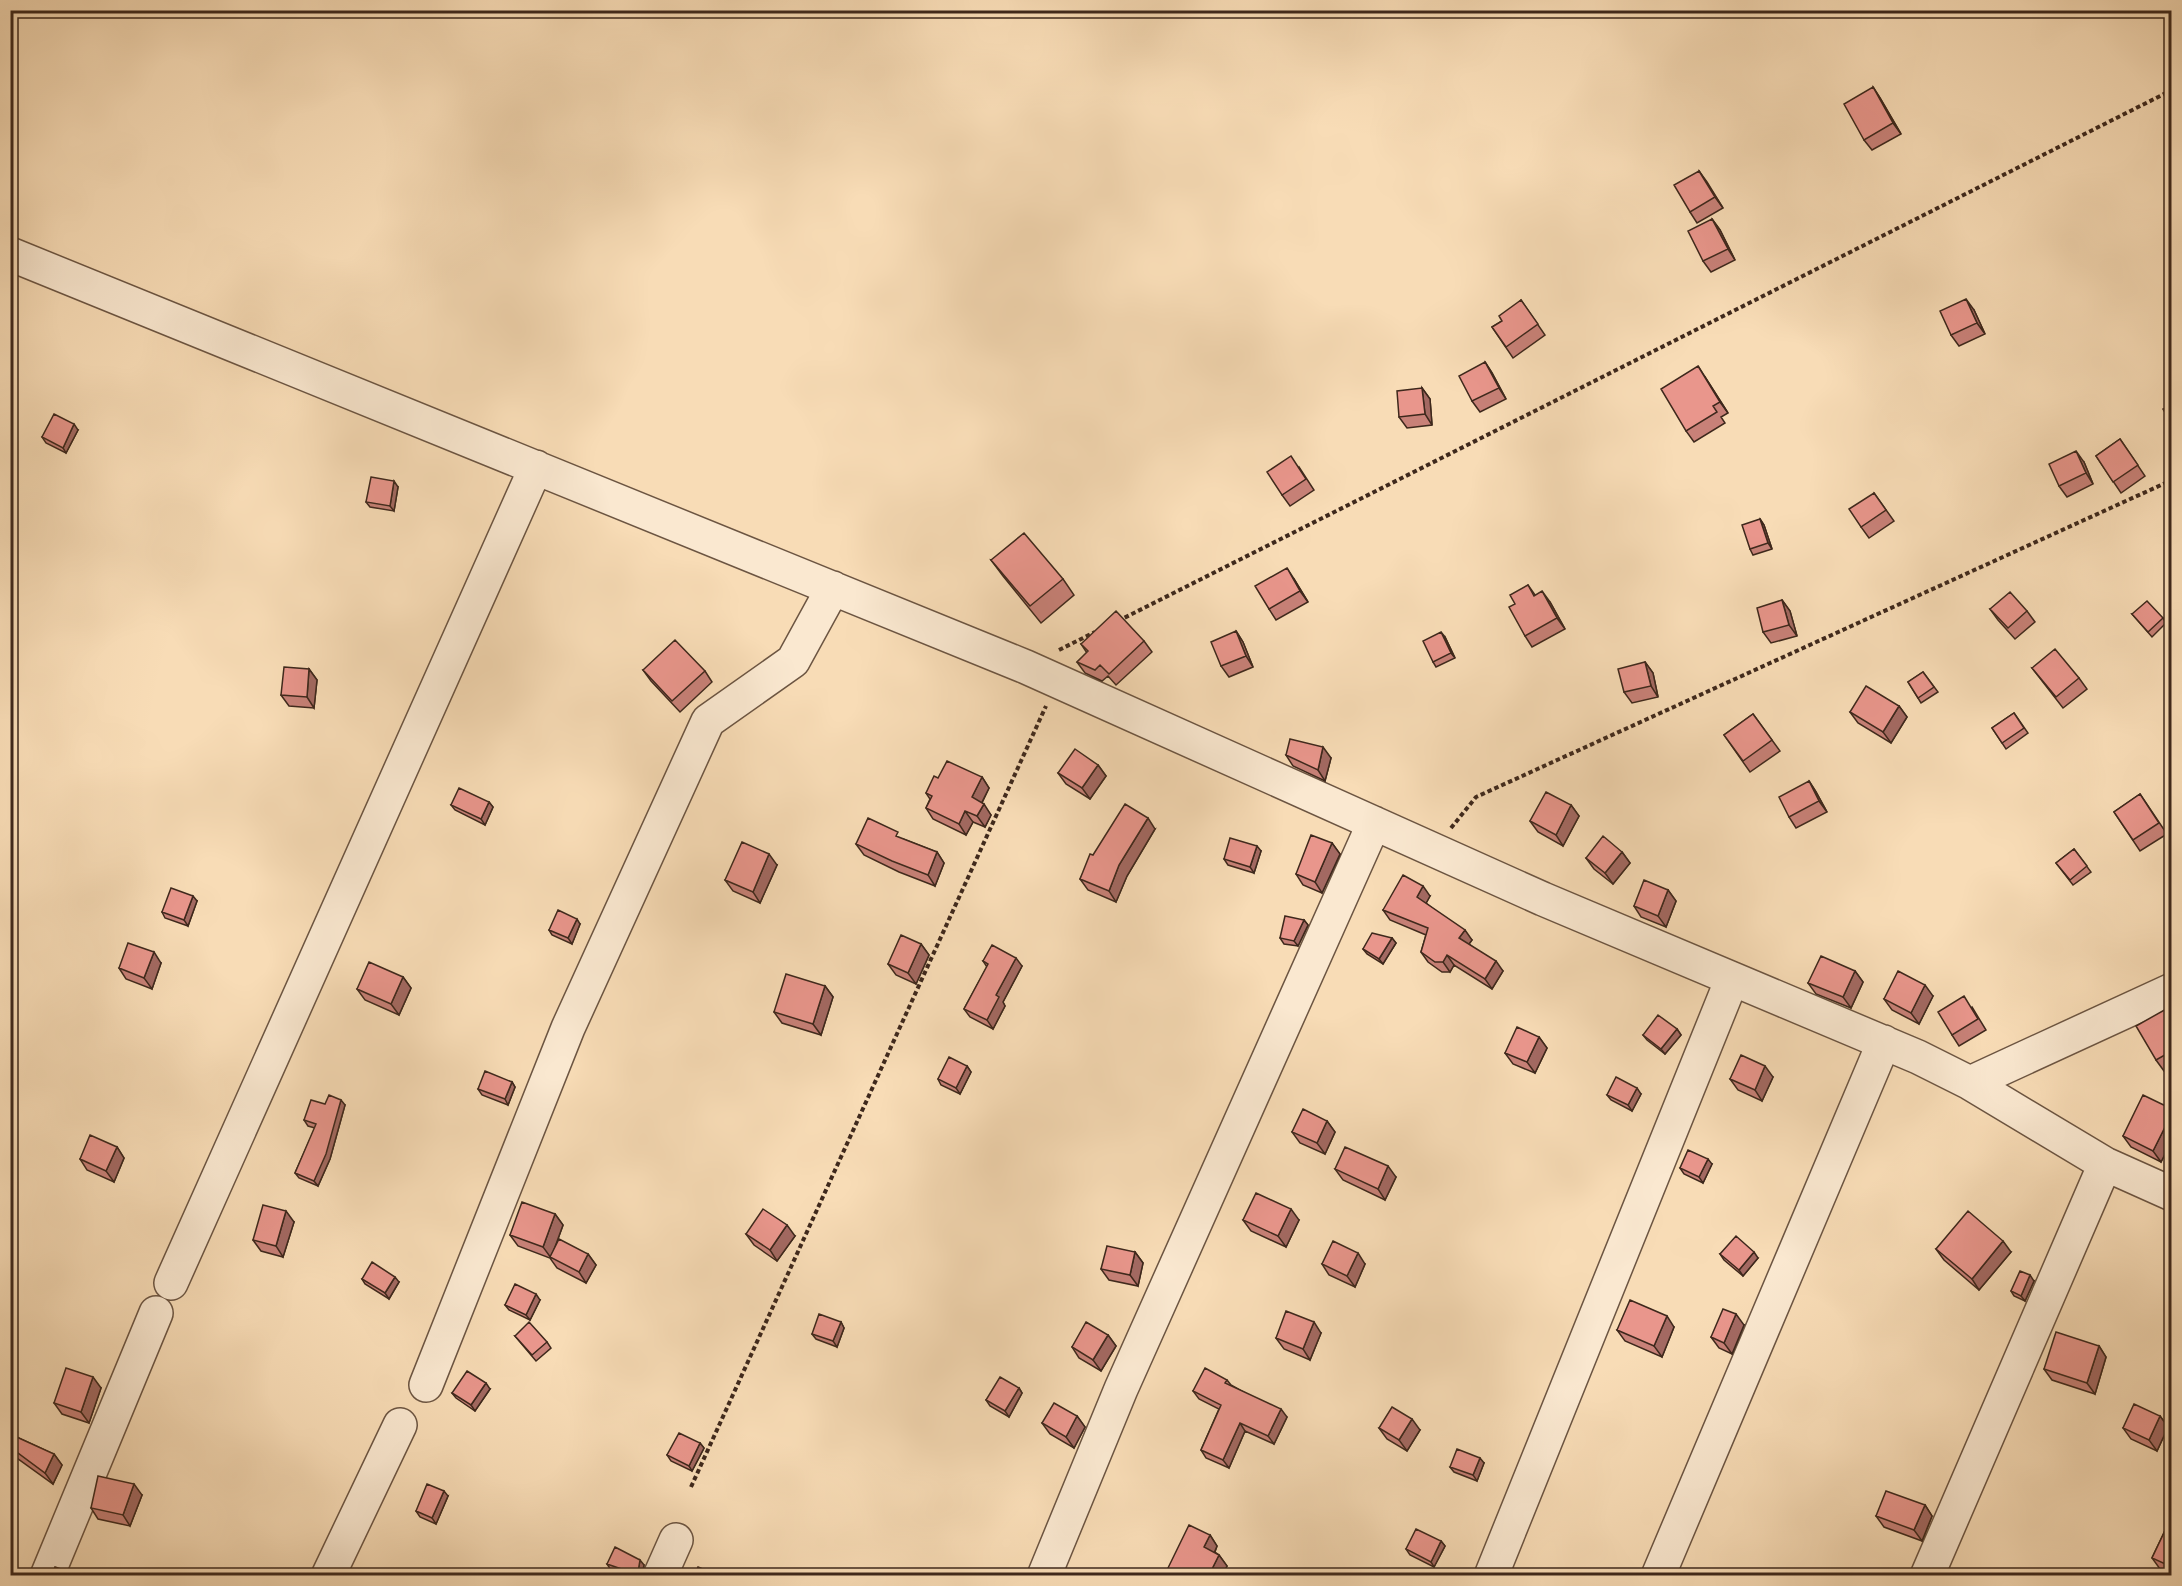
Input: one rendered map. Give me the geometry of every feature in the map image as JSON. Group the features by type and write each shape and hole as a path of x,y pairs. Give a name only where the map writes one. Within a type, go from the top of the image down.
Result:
{"street":[{"path":"10,254 1026,667 1543,899 1884,1042 1970,1083 2105,1164 2172,1194"},
{"path":"171,1283 536,467"},
{"path":"426,1385 568,1028 708,721 793,661 833,588"},
{"path":"1044,1575 1126,1378 1374,823"},
{"path":"1491,1575 1732,979"},
{"path":"1970,1083 2172,990"},
{"path":"1658,1575 1884,1042"},
{"path":"1927,1575 2105,1164"},
{"path":"47,1575 156,1313"},
{"path":"328,1575 400,1425"},
{"path":"660,1575 676,1540"}],"path":[{"path":"1112,624 2172,90"},
{"path":"1434,850 1476,797 2172,480"},
{"path":"1026,667 1101,629"},
{"path":"692,1486 1057,681"}],"building":[{"path":"1873,87 1893,123 1864,140 1844,104"},
{"path":"1699,171 1715,197 1690,212 1674,185"},
{"path":"1712,219 1728,249 1703,261 1688,231"},
{"path":"1966,299 1977,323 1951,335 1940,311"},
{"path":"1521,300 1538,324 1506,347 1492,327 1502,321 1499,316"},
{"path":"1485,362 1499,388 1472,401 1459,376"},
{"path":"1698,366 1720,402 1713,406 1717,412 1686,431 1661,389"},
{"path":"1422,388 1425,414 1399,417 1397,391"},
{"path":"2172,405 2172,424 2163,409"},
{"path":"54,414 74,424 63,448 42,437"},
{"path":"2120,439 2138,465 2113,482 2096,456"},
{"path":"2076,451 2086,473 2059,486 2049,464"},
{"path":"1291,456 1306,479 1282,495 1267,472"},
{"path":"371,477 394,481 390,506 366,502"},
{"path":"1874,493 1886,510 1861,527 1849,509"},
{"path":"1760,519 1768,543 1750,549 1742,525"},
{"path":"1024,533 1063,579 1030,606 991,560"},
{"path":"1287,568 1300,591 1269,609 1255,586"},
{"path":"1528,585 1534,596 1542,591 1557,618 1525,636 1509,607 1515,604 1510,595"},
{"path":"2010,592 2027,611 2008,628 1990,609"},
{"path":"1782,600 1789,625 1763,632 1757,608"},
{"path":"2147,601 2163,618 2148,632 2132,614"},
{"path":"1116,611 1144,641 1109,674 1100,665 1095,670 1077,662 1088,651 1081,644"},
{"path":"1236,631 1246,656 1221,666 1211,642"},
{"path":"1441,632 1451,653 1433,662 1423,641"},
{"path":"675,640 705,671 672,701 643,670"},
{"path":"2055,649 2079,678 2056,697 2032,668"},
{"path":"1645,662 1651,686 1624,692 1618,669"},
{"path":"284,667 309,669 307,697 281,695"},
{"path":"1923,672 1934,687 1918,698 1908,682"},
{"path":"1866,686 1899,706 1883,732 1850,712"},
{"path":"2014,713 2024,728 2002,743 1992,728"},
{"path":"1753,714 1772,740 1743,761 1724,735"},
{"path":"1290,739 1323,747 1318,770 1286,755"},
{"path":"1075,749 1098,765 1082,788 1058,773"},
{"path":"947,761 982,777 972,797 984,804 977,816 965,811 959,824 926,808 932,796 926,793 934,776 938,778"},
{"path":"1809,781 1819,801 1789,817 1779,797"},
{"path":"459,788 489,802 481,819 451,805"},
{"path":"1546,792 1571,805 1556,835 1530,821"},
{"path":"2140,794 2159,823 2133,840 2114,812"},
{"path":"1125,804 1148,818 1119,865 1109,891 1080,879 1090,854 1093,855"},
{"path":"868,818 898,832 896,836 937,852 928,875 856,844"},
{"path":"1311,835 1332,843 1315,882 1296,874"},
{"path":"1603,836 1622,852 1605,873 1586,858"},
{"path":"1230,838 1257,846 1250,867 1224,859"},
{"path":"742,842 769,854 753,892 725,880"},
{"path":"2074,849 2087,866 2070,880 2056,863"},
{"path":"1403,875 1423,886 1417,897 1465,930 1459,938 1496,961 1485,979 1447,955 1443,962 1435,962 1421,952 1428,928 1383,910"},
{"path":"1644,880 1668,890 1658,916 1634,906"},
{"path":"171,888 193,896 184,920 162,912"},
{"path":"558,910 577,919 568,938 549,930"},
{"path":"1285,916 1304,920 1294,941 1280,938"},
{"path":"1372,933 1392,938 1379,959 1363,949"},
{"path":"901,935 921,944 908,973 888,964"},
{"path":"128,943 154,952 144,978 119,968"},
{"path":"992,945 1016,958 996,995 999,997 987,1020 964,1009 988,964 983,961"},
{"path":"1821,956 1855,971 1843,997 1808,983"},
{"path":"369,962 403,977 391,1004 357,989"},
{"path":"1898,971 1925,985 1911,1013 1884,999"},
{"path":"786,974 825,986 813,1024 774,1012"},
{"path":"1964,996 1978,1019 1952,1035 1938,1012"},
{"path":"2168,1008 2172,1013 2172,1051 2156,1060 2136,1026"},
{"path":"1658,1015 1677,1029 1661,1049 1643,1035"},
{"path":"1517,1027 1539,1037 1527,1062 1505,1053"},
{"path":"1741,1055 1765,1066 1755,1090 1730,1079"},
{"path":"949,1057 967,1066 956,1088 938,1079"},
{"path":"485,1071 512,1082 505,1099 478,1089"},
{"path":"1616,1077 1637,1088 1628,1105 1607,1095"},
{"path":"329,1095 341,1100 326,1154 314,1181 295,1173 316,1124 304,1120 311,1100 325,1104"},
{"path":"2143,1095 2172,1109 2153,1151 2123,1136"},
{"path":"1303,1109 1327,1121 1317,1143 1292,1132"},
{"path":"90,1135 117,1147 106,1171 80,1159"},
{"path":"1345,1147 1388,1166 1378,1189 1335,1169"},
{"path":"1688,1150 1708,1159 1699,1177 1680,1168"},
{"path":"1256,1193 1291,1209 1278,1236 1243,1220"},
{"path":"522,1202 555,1214 543,1247 510,1235"},
{"path":"263,1205 286,1211 276,1246 253,1240"},
{"path":"763,1209 787,1225 770,1250 746,1234"},
{"path":"1968,1211 2003,1241 1972,1279 1936,1249"},
{"path":"1736,1236 1754,1252 1739,1270 1720,1254"},
{"path":"559,1239 588,1254 579,1272 550,1257"},
{"path":"1333,1241 1358,1253 1347,1276 1322,1264"},
{"path":"1107,1246 1135,1252 1130,1275 1101,1269"},
{"path":"372,1262 395,1277 385,1293 362,1279"},
{"path":"2020,1271 2030,1275 2021,1296 2011,1291"},
{"path":"515,1284 536,1294 526,1315 505,1305"},
{"path":"1630,1300 1667,1316 1654,1346 1617,1330"},
{"path":"1723,1309 1736,1314 1724,1343 1711,1337"},
{"path":"1286,1311 1314,1322 1303,1349 1276,1338"},
{"path":"819,1314 841,1322 833,1341 812,1334"},
{"path":"529,1322 547,1342 532,1355 515,1336"},
{"path":"1086,1322 1108,1335 1093,1360 1072,1347"},
{"path":"2056,1332 2099,1346 2087,1383 2044,1369"},
{"path":"66,1368 93,1377 81,1412 54,1403"},
{"path":"1205,1368 1227,1380 1225,1383 1281,1409 1268,1436 1240,1423 1223,1460 1201,1450 1221,1405 1193,1391"},
{"path":"467,1371 486,1383 471,1405 452,1393"},
{"path":"1000,1377 1019,1388 1005,1411 986,1400"},
{"path":"1054,1403 1077,1416 1066,1437 1042,1423"},
{"path":"2134,1404 2160,1416 2149,1440 2123,1428"},
{"path":"1392,1407 1412,1419 1399,1440 1379,1428"},
{"path":"679,1433 700,1443 689,1466 667,1455"},
{"path":"10,1434 54,1454 45,1473 10,1447"},
{"path":"1457,1449 1480,1458 1473,1475 1450,1467"},
{"path":"98,1476 134,1484 123,1515 91,1508"},
{"path":"427,1484 444,1491 432,1518 416,1511"},
{"path":"1886,1491 1925,1505 1914,1530 1876,1516"},
{"path":"2172,1508 2172,1567 2152,1558 2171,1518 2168,1517"},
{"path":"1189,1525 1210,1535 1204,1547 1219,1555 1209,1575 1179,1575 1167,1570"},
{"path":"1416,1529 1441,1541 1431,1562 1406,1549"},
{"path":"615,1547 640,1560 639,1575 607,1564"},
{"path":"55,1567 79,1575 52,1575"},
{"path":"698,1567 717,1575 694,1575"}]}
